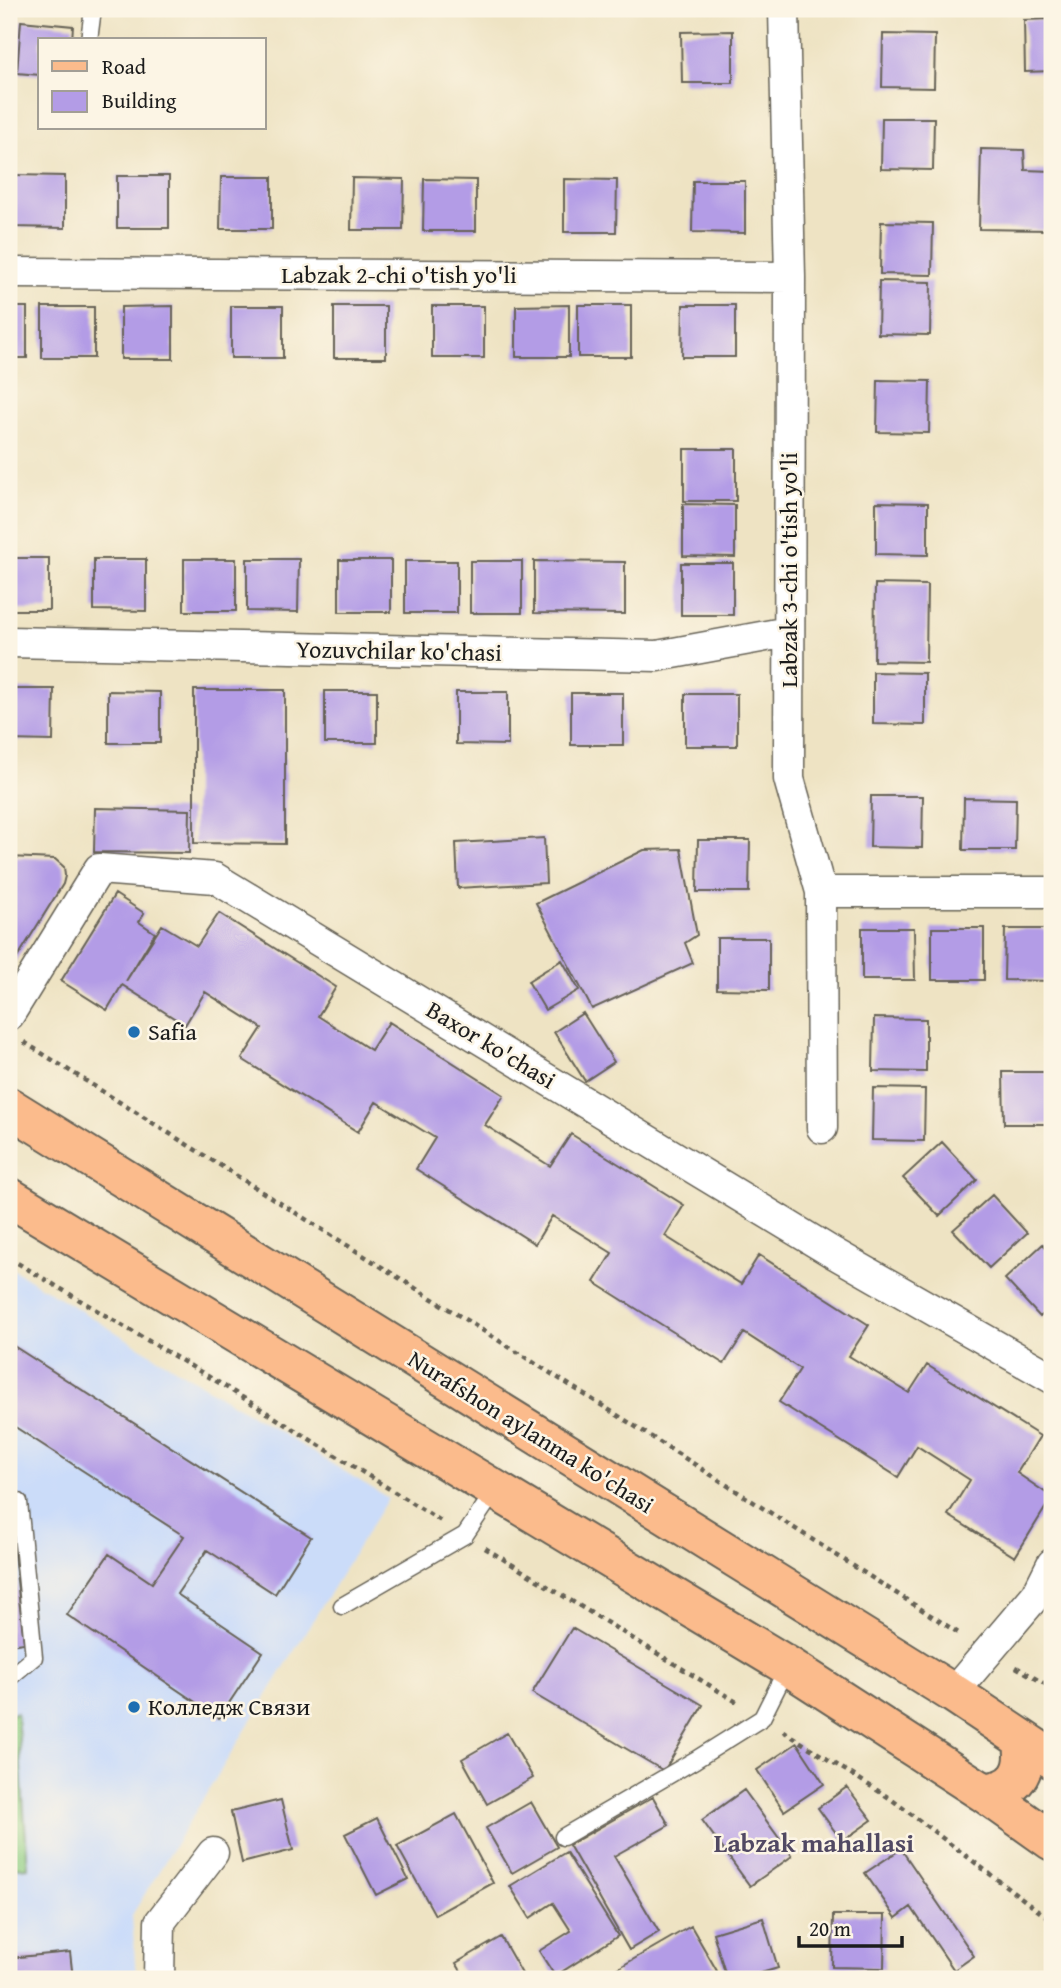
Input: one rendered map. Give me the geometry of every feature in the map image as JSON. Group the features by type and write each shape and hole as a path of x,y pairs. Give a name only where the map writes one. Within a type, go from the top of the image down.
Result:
{"main road":[{"name":"Nurafshon aylanma ko'chasi","path":"9,1107 953,1693 1037,1749"},
{"path":"9,1197 788,1666 983,1792 1052,1841"},
{"path":"983,1792 1002,1790 1017,1779 1024,1760 1037,1749"}],"street":[{"name":"Labzak 3-chi o'tish yo'li","path":"784,9 790,277 789,779 821,892 822,1128"},
{"name":"Labzak 2-chi o'tish yo'li","path":"9,273 790,277"},
{"name":"Yozuvchilar ko'chasi","path":"9,642 657,656 788,632"},
{"name":"Baxor ko'chasi","path":"15,1027 99,869 215,878 830,1251 1052,1378"},
{"path":"821,892 1052,892"},
{"path":"953,1693 988,1650 1045,1599 1052,1564"},
{"path":"159,1979 160,1922 213,1853"}],"lane":[{"path":"89,38 93,9"},
{"path":"342,1606 465,1535 496,1489"},
{"path":"9,1496 19,1502 34,1657 9,1678"},
{"path":"563,1837 762,1718 788,1666"}],"path":[{"path":"15,1027 988,1650 1052,1688"},
{"path":"9,1258 221,1384 891,1799 1052,1921"}],"shaded area":[{"name":"Колледж Связи","path":"9,1267 388,1498 132,1915 136,1979 9,1979"}],"green space":[{"path":"17,1713 28,1867 9,1868 9,1714"}],"building":[{"path":"1052,19 1052,71 1025,72 1024,20"},
{"path":"21,21 73,26 72,38 38,38 38,75 17,73"},
{"path":"733,31 733,83 682,83 681,32"},
{"path":"883,34 935,35 934,88 882,87"},
{"path":"882,118 934,118 933,170 881,169"},
{"path":"981,149 1024,150 1025,170 1052,171 1052,230 979,229"},
{"path":"13,175 65,176 65,228 13,227"},
{"path":"117,176 169,176 169,228 117,228"},
{"path":"221,177 272,177 272,229 220,229"},
{"path":"352,178 404,179 403,230 351,230"},
{"path":"424,179 476,180 476,231 423,231"},
{"path":"564,179 617,180 616,232 564,232"},
{"path":"693,181 745,181 745,233 692,232"},
{"path":"881,222 933,223 932,275 880,274"},
{"path":"879,281 931,282 930,335 878,334"},
{"path":"569,305 569,357 516,357 516,306"},
{"path":"578,305 631,305 631,357 578,357"},
{"path":"683,305 735,305 735,357 682,357"},
{"path":"173,306 173,359 121,359 121,307"},
{"path":"231,306 283,306 283,358 231,358"},
{"path":"334,306 386,306 386,358 334,358"},
{"path":"432,306 484,306 484,358 432,358"},
{"path":"9,307 27,307 27,358 9,358"},
{"path":"42,307 94,307 94,358 42,358"},
{"path":"878,380 930,381 929,433 877,432"},
{"path":"684,449 736,449 736,501 684,501"},
{"path":"876,502 928,503 928,555 876,554"},
{"path":"683,504 735,505 735,557 683,556"},
{"path":"9,558 49,558 49,610 9,610"},
{"path":"94,559 146,559 146,611 94,610"},
{"path":"184,559 236,559 236,611 184,611"},
{"path":"247,559 299,559 298,612 247,611"},
{"path":"339,560 391,560 391,612 339,612"},
{"path":"405,561 457,561 457,613 405,613"},
{"path":"470,561 522,561 522,613 470,613"},
{"path":"534,561 625,562 625,614 534,613"},
{"path":"681,563 733,563 733,615 681,615"},
{"path":"875,584 927,585 926,662 874,661"},
{"path":"873,672 925,673 925,725 873,724"},
{"path":"9,689 54,689 53,741 9,740"},
{"path":"194,690 285,690 285,844 194,843"},
{"path":"108,691 160,692 160,743 108,743"},
{"path":"325,691 377,691 377,743 325,743"},
{"path":"456,692 508,692 508,745 456,744"},
{"path":"571,693 623,693 623,745 571,745"},
{"path":"685,694 737,694 737,746 685,746"},
{"path":"871,796 923,796 922,848 870,847"},
{"path":"964,798 1016,799 1015,850 963,850"},
{"path":"95,808 190,810 189,853 94,852"},
{"path":"544,838 546,883 458,888 456,843"},
{"path":"698,840 750,840 749,892 697,892"},
{"path":"681,849 697,935 685,943 693,963 592,1009 536,903 644,850"},
{"path":"9,857 55,859 64,867 65,876 63,884 9,971"},
{"path":"115,894 144,913 139,922 155,933 126,981 162,925 197,946 219,913 336,987 318,1016 371,1050 389,1022 504,1095 485,1125 550,1166 571,1134 684,1205 665,1236 741,1284 759,1255 869,1325 849,1356 909,1393 927,1365 1040,1436 1017,1473 1052,1497 1015,1557 948,1515 970,1480 917,1446 898,1477 779,1402 800,1369 744,1333 724,1364 594,1282 612,1253 552,1216 535,1244 416,1169 435,1138 376,1102 358,1132 242,1059 262,1028 205,992 185,1025 122,985 107,1010 61,981"},
{"path":"862,928 914,928 915,980 862,980"},
{"path":"932,928 984,928 984,980 932,980"},
{"path":"1005,929 1052,929 1052,981 1004,980"},
{"path":"717,938 769,938 769,990 717,989"},
{"path":"562,960 579,990 545,1010 528,981"},
{"path":"583,1013 614,1062 585,1081 554,1032"},
{"path":"874,1018 926,1019 926,1072 873,1071"},
{"path":"1003,1072 1052,1072 1052,1124 1004,1124"},
{"path":"873,1088 925,1089 924,1141 872,1140"},
{"path":"942,1142 977,1180 939,1216 903,1178"},
{"path":"992,1195 1027,1233 989,1268 953,1230"},
{"path":"1043,1244 1052,1254 1052,1306 1040,1317 1005,1279"},
{"path":"9,1343 311,1537 275,1594 207,1550 177,1594 263,1652 219,1718 67,1615 109,1554 152,1583 184,1536 9,1423"},
{"path":"9,1528 24,1643 9,1645"},
{"path":"572,1628 703,1705 664,1771 532,1693"},
{"path":"507,1733 533,1778 487,1804 462,1759"},
{"path":"797,1743 824,1784 784,1811 757,1770"},
{"path":"847,1787 872,1820 842,1841 818,1808"},
{"path":"744,1790 792,1856 750,1886 702,1820"},
{"path":"653,1797 669,1825 614,1856 659,1932 629,1950 569,1845"},
{"path":"281,1800 293,1850 242,1863 231,1812"},
{"path":"531,1802 557,1847 512,1873 486,1828"},
{"path":"456,1814 493,1883 435,1915 397,1846"},
{"path":"377,1818 408,1879 376,1895 345,1834"},
{"path":"901,1849 974,1956 954,1970 911,1907 896,1918 865,1873"},
{"path":"566,1852 618,1936 555,1976 539,1951 571,1931 553,1903 530,1918 510,1886"},
{"path":"833,1915 885,1915 884,1968 832,1967"},
{"path":"763,1918 778,1968 741,1979 727,1979 713,1933"},
{"path":"691,1926 717,1971 703,1979 621,1979 615,1970"},
{"path":"501,1937 525,1979 466,1979 456,1963"},
{"path":"70,1952 73,1979 9,1979 9,1958"}],"place":[{"name":"Safia","path":"134,1032"},
{"name":"Колледж Связи","path":"134,1707"}],"district":[{"name":"Labzak mahallasi","path":"814,1843"}]}
